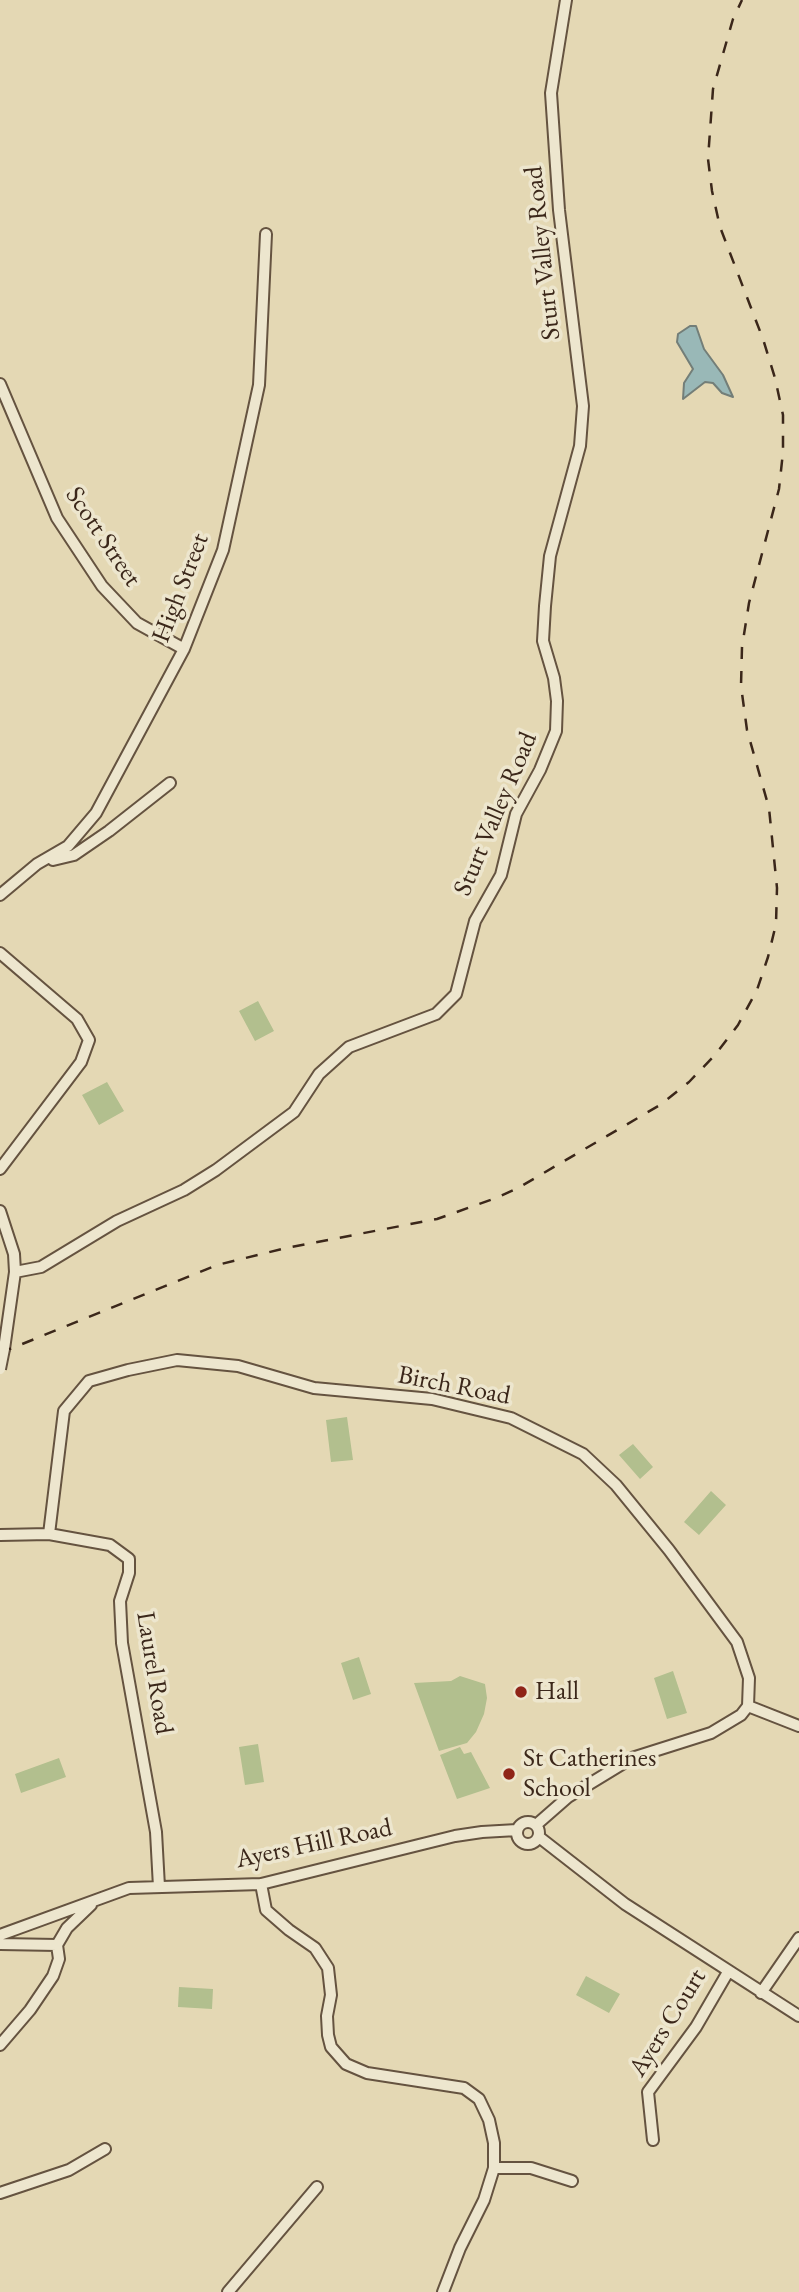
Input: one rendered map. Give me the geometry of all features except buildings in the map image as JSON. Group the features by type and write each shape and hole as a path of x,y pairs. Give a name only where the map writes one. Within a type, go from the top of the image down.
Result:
{"street":[{"name":"Sturt Valley Road","path":"15,1272 41,1267 117,1221 195,1184 295,1112 319,1074 349,1047 436,1014 456,994 475,921 501,875 516,814 540,770 556,731 557,701 554,678 543,641 545,606 550,556 580,446 583,406 559,210 551,93 566,0"},
{"name":"High Street","path":"0,895 37,864 68,846 96,813 184,649 223,550 259,385 266,234"},
{"name":"Scott Street","path":"0,384 57,518 103,586 137,622 184,649"},
{"path":"37,864 74,855 170,783"},
{"path":"0,953 77,1020 89,1040 81,1062 0,1169"},
{"path":"0,1211 14,1254 15,1272 0,1369"},
{"name":"Birch Road","path":"49,1534 64,1411 89,1381 128,1370 177,1360 238,1366 314,1388 432,1399 511,1418 583,1454 616,1485 669,1550 737,1642 749,1678 748,1706"},
{"name":"Laurel Road","path":"0,1535 49,1534 110,1545 128,1559 129,1573 120,1601 122,1643 156,1832 159,1887"},
{"path":"536,1825 568,1797 632,1758 711,1734 741,1714 748,1706 799,1726"},
{"path":"525,1822 536,1825 540,1831 539,1837 531,1844 523,1843 518,1838 517,1830 525,1822"},
{"name":"Ayers Hill Road","path":"0,1935 130,1888 261,1884 455,1836 517,1830"},
{"path":"539,1837 625,1904 799,2016"},
{"path":"261,1884 266,1910 315,1948 328,1968 331,1995 327,2016 331,2047 346,2064 368,2073 464,2088 479,2099 489,2120 494,2143 494,2168 484,2200 460,2248 443,2292"},
{"path":"0,2045 30,2011 53,1976 59,1959 57,1945 66,1928 95,1900"},
{"path":"761,1993 799,1938"},
{"path":"0,1944 57,1945"},
{"name":"Ayers Court","path":"653,2140 648,2092 696,2027 728,1972"},
{"path":"0,2193 69,2170 105,2149"},
{"path":"494,2168 531,2168 572,2182"},
{"path":"228,2292 317,2187"}],"green space":[{"path":"258,1001 274,1031 255,1041 239,1011"},
{"path":"107,1082 124,1111 99,1125 82,1095"},
{"path":"347,1417 353,1460 331,1462 326,1420"},
{"path":"633,1444 653,1467 640,1479 619,1455"},
{"path":"711,1491 726,1505 699,1535 684,1522"},
{"path":"359,1657 371,1694 353,1700 341,1663"},
{"path":"673,1671 687,1713 667,1719 654,1678"},
{"path":"460,1676 485,1684 487,1698 484,1714 476,1732 467,1743 439,1751 414,1683 451,1681"},
{"path":"258,1744 264,1782 245,1785 239,1747"},
{"path":"460,1747 464,1754 471,1752 490,1788 457,1799 440,1755"},
{"path":"59,1758 66,1777 21,1793 15,1774"},
{"path":"586,1976 620,1994 609,2013 576,1995"},
{"path":"179,1987 213,1989 212,2009 178,2007"}],"water":[{"path":"690,326 696,326 704,349 723,375 733,397 722,393 713,383 705,382 683,399 684,383 693,369 677,342 678,334"}],"railway":[{"path":"0,1353 217,1265 286,1248 437,1219 496,1198 518,1188 660,1105 689,1082 715,1055 738,1025 757,990 776,924 777,888 769,808 747,730 741,686 742,647 749,603 779,489 783,452 783,415 775,378 720,227 708,159 713,89 733,19 742,0"}],"place":[{"name":"Hall","path":"521,1692"},
{"name":"St Catherines School","path":"509,1774"}]}
